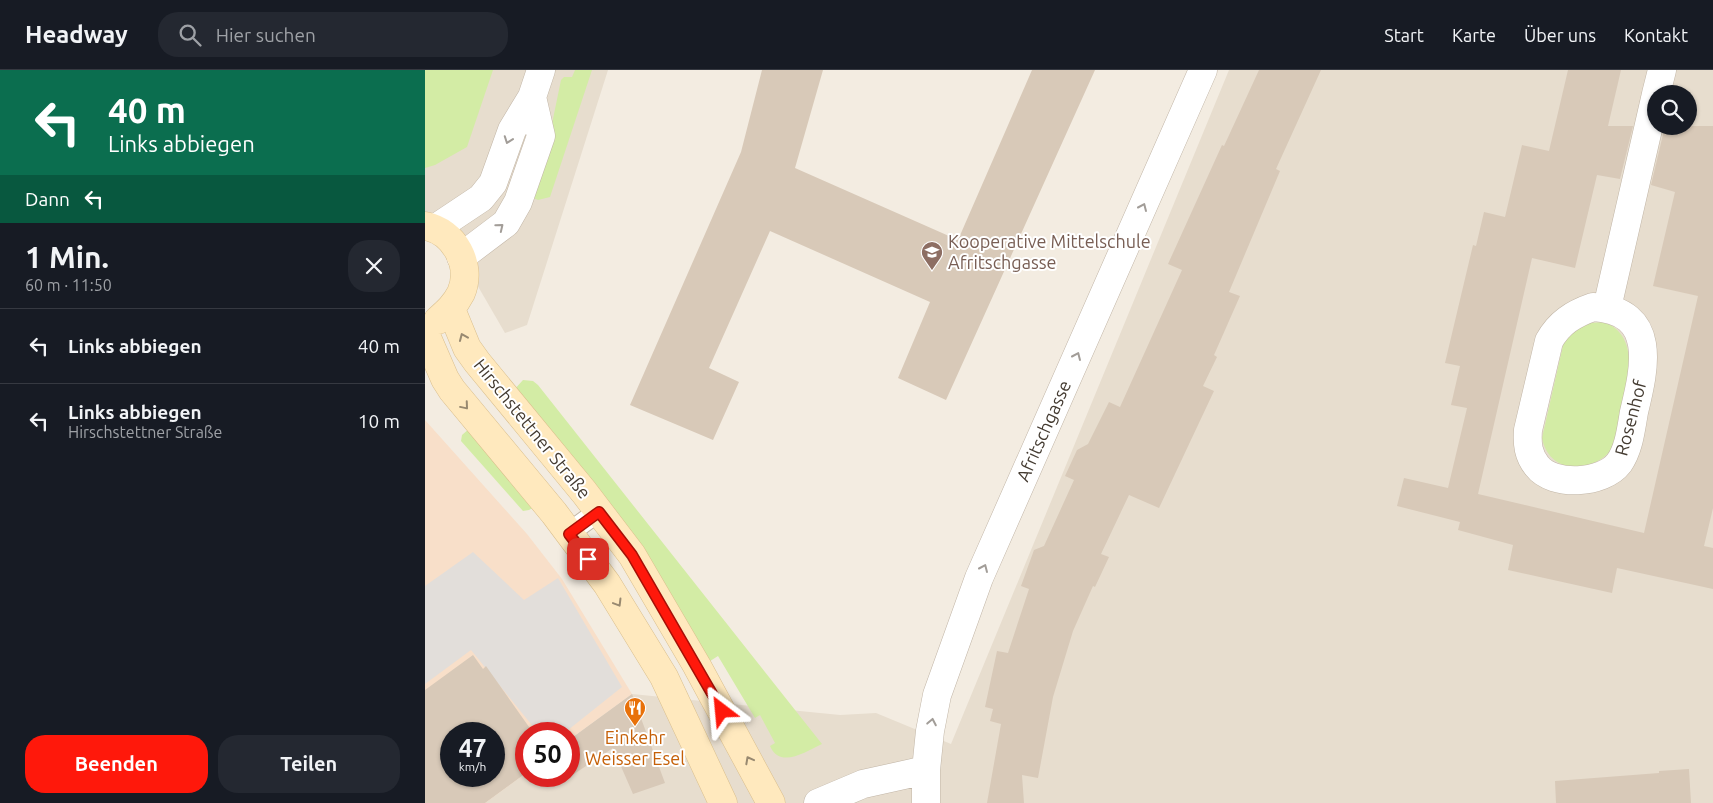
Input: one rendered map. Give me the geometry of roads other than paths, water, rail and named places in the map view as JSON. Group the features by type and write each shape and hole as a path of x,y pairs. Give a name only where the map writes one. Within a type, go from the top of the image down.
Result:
{"main road":[{"path":"425,324 437,320 451,310 461,292 464,271 461,257 451,239 430,227"},
{"name":"Hirschstettner Straße","path":"451,310 467,348 477,362 632,555 726,718 771,803"},
{"name":"Hirschstettner Straße","path":"425,333 445,379 452,390 512,461 607,584 664,677 723,803"}],"street":[{"path":"430,227 481,198 493,183 512,130 532,97 541,70"},
{"name":"Afritschgasse","path":"926,803 926,770 930,732 937,695 979,578 1203,70"},
{"path":"1658,85 1662,70"},
{"path":"461,257 506,223 518,202 541,136 532,97"},
{"path":"1607,308 1647,133"},
{"name":"Rosenhof","path":"1593,307 1607,308 1624,315 1636,327 1642,340 1643,373 1626,450 1619,464 1606,474 1592,480 1578,481 1550,475 1538,468 1529,453 1527,441 1549,341 1564,321 1579,312 1593,307"},
{"path":"818,803 863,784 926,770"}],"lane":[{"path":"569,534 599,512"}],"place":[{"name":"Kooperative Mittelschule Afritschgasse","path":"932,271"},
{"name":"Einkehr Weisser Esel","path":"635,727"}]}
